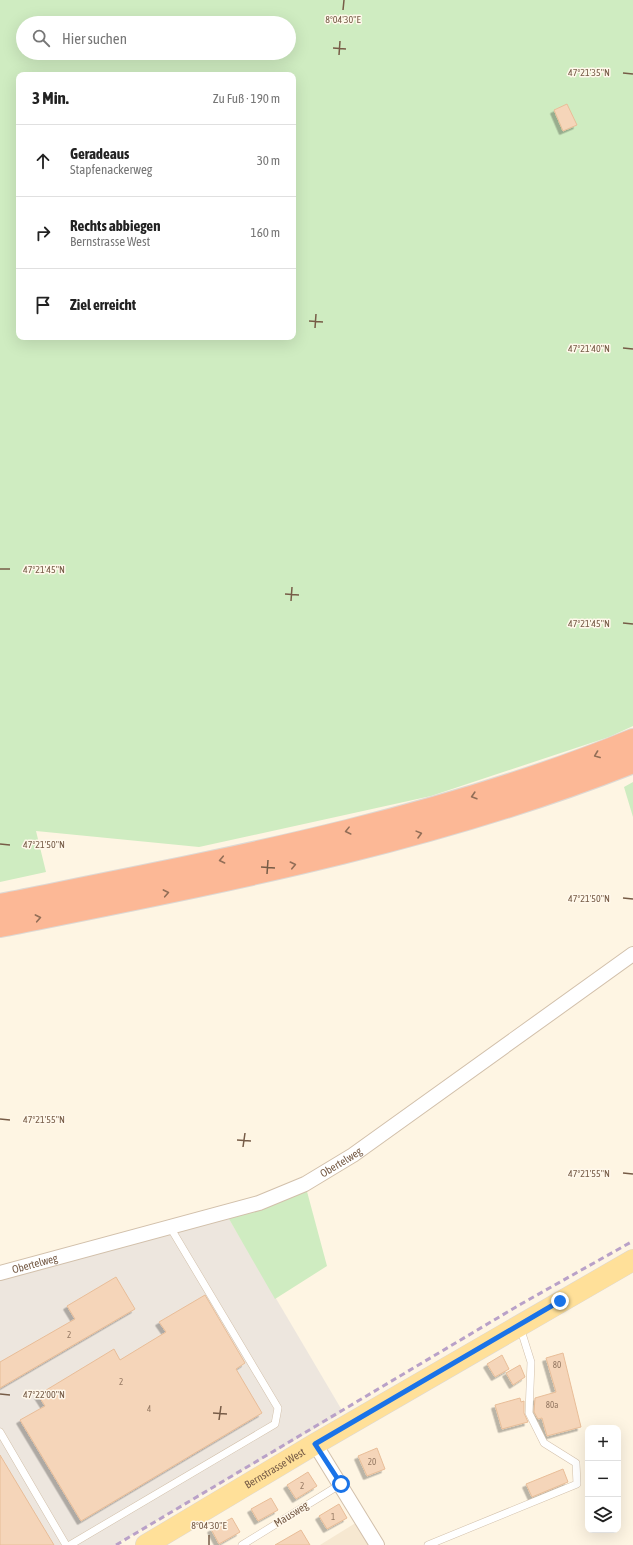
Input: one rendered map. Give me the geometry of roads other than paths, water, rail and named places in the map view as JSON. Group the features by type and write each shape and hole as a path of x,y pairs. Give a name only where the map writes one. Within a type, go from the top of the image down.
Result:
{"highway":[{"path":"0,905 232,858 388,821 510,785 633,740"},
{"path":"0,926 236,878 374,846 510,806 633,762"}],"main road":[{"name":"Bernstrasse West","path":"146,1545 315,1444 633,1260"}],"street":[{"name":"Obertelweg","path":"0,1272 259,1203 317,1178 366,1146 633,954"},
{"path":"315,1444 341,1484 377,1545"}],"lane":[{"path":"70,1545 275,1424 278,1408 170,1227"},
{"path":"428,1545 577,1484 576,1463 544,1443 530,1413 530,1362 519,1325"},
{"path":"0,1432 66,1545"},
{"name":"Mausweg","path":"242,1545 341,1484"}],"railway":[{"path":"116,1545 521,1304 633,1241"}]}
